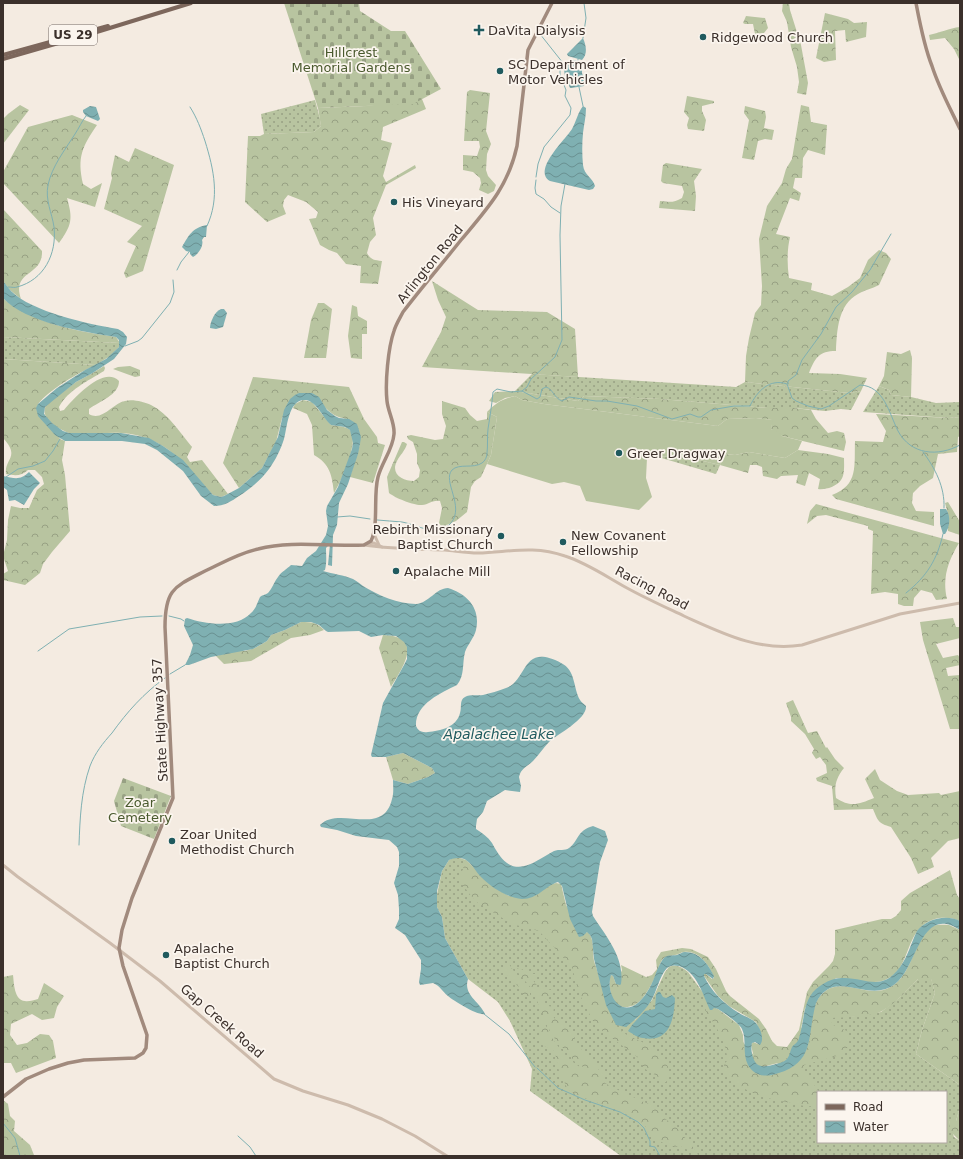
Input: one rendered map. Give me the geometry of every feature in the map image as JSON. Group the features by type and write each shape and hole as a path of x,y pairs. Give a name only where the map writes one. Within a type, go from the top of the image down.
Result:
{"main road":[{"name":"US 29","path":"3,55 13,54 53,43 191,3"},
{"name":"Arlington Road","path":"368,543 374,534 375,500 378,476 392,444 394,434 386,396 390,350 394,330 407,307 488,207 506,180 514,160 517,146 528,50 552,3"},
{"path":"916,3 932,66 960,129"},
{"name":"US 29","path":"3,59 13,54"},
{"name":"State Highway 357","path":"3,1096 26,1079 58,1066 93,1059 133,1058 143,1053 147,1046 147,1035 123,966 120,950 122,930 132,898 169,809 173,795 165,616 168,598 174,589 182,583 241,554 255,549 272,546 304,544 336,545 368,543"}],"street":[{"path":"374,534 379,545"},
{"name":"Racing Road","path":"368,543 379,545 384,548"},
{"name":"Racing Road","path":"368,543 384,548 475,553 515,550 547,551 573,559 633,592 718,631 745,642 781,647 816,642 896,615 960,603"},
{"name":"Racing Road","path":"368,543 375,546"},
{"name":"Gap Creek Road","path":"3,865 120,950 170,989 274,1079 382,1119 415,1136 447,1156"}],"green space":[{"name":"Hillcrest Memorial Gardens","path":"284,3 359,3 360,11 391,31 405,31 441,89 413,104 318,108"},
{"path":"783,3 789,3 801,45 808,83 806,95 797,93 799,82 797,67 791,47 787,22 782,11"},
{"path":"825,13 848,19 854,23 867,22 866,37 846,42 845,30 835,31 836,60 824,62 816,58"},
{"path":"746,16 765,18 768,28 764,33 755,34 753,24 743,23"},
{"path":"960,27 960,61 954,49 945,38 930,40 929,35"},
{"path":"470,90 490,93 486,131 491,144 487,154 486,170 488,176 496,185 494,191 488,194 479,190 481,183 480,178 473,172 463,170 463,155 477,156 480,147 479,141 464,141 467,92"},
{"path":"687,96 714,101 714,103 702,106 702,111 706,120 704,131 688,129 687,125 689,118 684,112"},
{"path":"422,99 426,109 383,127 381,140 392,143 383,176 386,182 415,165 416,168 386,185 373,218 376,235 370,242 367,253 373,259 382,261 378,284 360,283 361,266 346,264 337,253 320,245 309,219 316,218 318,212 306,202 288,195 284,200 283,206 286,214 267,222 245,202 248,136 314,132 321,126 318,108 366,106"},
{"path":"315,100 321,126 314,132 264,134 261,114"},
{"path":"20,105 29,110 3,144 3,119"},
{"path":"801,105 809,107 811,122 827,125 825,155 808,150 803,158 802,178 795,178 793,188 801,193 799,201 790,198 776,234 790,237 788,247 789,278 812,283 811,290 832,296 860,278 868,260 879,250 886,253 891,259 879,285 858,294 846,305 838,327 836,351 825,352 818,356 809,373 840,374 867,378 861,391 849,393 745,382 746,356 749,338 755,313 761,305 762,286 759,239 767,206 782,183 786,169 792,159"},
{"path":"745,106 765,111 766,117 764,128 774,130 772,140 765,139 758,141 754,160 742,158 749,120 744,113"},
{"path":"72,115 97,125 84,146 81,159 81,175 83,184 91,189 102,183 95,207 67,198 71,217 67,231 59,243 3,183 3,172 28,127"},
{"path":"135,148 174,165 143,271 126,278 124,273 136,246 127,242 142,226 104,209 112,178 111,174 115,155 129,162"},
{"path":"666,163 702,169 694,181 696,196 695,211 659,208 660,201 676,201 682,198 684,192 682,186 663,183 661,181 663,165"},
{"path":"3,209 42,251 41,259 38,265 20,283 19,290 21,299 10,290 3,281"},
{"path":"432,281 478,310 547,312 575,329 578,377 422,367 441,332 446,317 438,300"},
{"path":"3,298 21,310 44,321 79,331 116,337 120,343 3,337"},
{"path":"318,303 324,303 332,309 326,358 304,358 311,320"},
{"path":"352,305 357,307 358,316 367,321 367,334 362,334 362,359 351,358 348,336"},
{"path":"3,337 120,343 119,347 110,356 96,365 3,359"},
{"path":"910,350 912,358 911,397 891,395 889,390 879,386 884,376 887,352 901,354"},
{"path":"3,359 96,365 65,382 43,398 38,404 60,439 65,441 62,460 65,475 70,531 43,564 40,573 25,585 3,580 3,574 8,571 3,556 7,540 8,520 11,506 29,508 37,490 44,484 42,477 35,470 28,470 18,475 6,474 11,450 3,438"},
{"path":"104,366 104,371 79,386 63,401 59,407 60,411 64,410 82,391 90,385 105,377 113,377 119,381 116,390 89,409 89,414 98,416 121,402 128,400 151,405 163,413 174,424 192,447 187,457 190,462 202,460 228,494 221,497 213,495 174,454 151,440 137,435 121,433 69,433 54,425 46,417 45,408 48,403 76,382"},
{"path":"130,366 140,370 140,376 135,377 113,369 118,367"},
{"path":"532,374 736,387 745,382 849,393 861,391 851,410 841,409 825,411 794,408 767,408 660,399 584,396 578,401 515,391"},
{"path":"253,377 349,387 364,419 377,437 378,443 385,445 373,483 350,477 360,444 344,418 330,412 312,393 299,393 282,418 276,442 262,468 239,488 223,463"},
{"path":"879,386 889,390 891,395 911,397 936,403 960,402 960,417 949,418 863,412"},
{"path":"515,391 578,401 584,396 660,399 767,408 794,408 811,410 816,419 828,433 837,431 844,433 846,442 844,451 782,436 771,429 772,420 756,418 727,419 718,426 544,404 522,400 515,396 505,398 496,403 489,401 495,392"},
{"name":"Greer Dragway","path":"515,396 522,400 544,404 718,426 727,419 756,418 773,420 771,429 779,432 782,436 802,441 798,450 785,458 749,452 735,455 725,454 720,465 678,455 647,458 646,478 652,497 639,510 586,501 580,486 564,482 552,484 487,464 491,455 497,417 487,412 493,406 506,398"},
{"path":"303,400 312,402 331,425 344,427 350,430 352,435 353,443 348,462 334,493 331,475 327,466 314,455 312,425 307,414 293,408 295,404"},
{"path":"442,401 465,408 477,421 487,419 487,412 497,417 491,455 481,477 475,481 471,487 467,512 456,521 442,527 439,523 442,508 440,501 419,505 400,499 389,493 387,477 402,442 404,442 407,444 395,466 396,473 402,478 410,481 414,481 419,477 420,470 417,463 417,454 413,442 408,439 407,436 411,435 435,440 443,439 446,426 442,414"},
{"path":"876,414 949,418 960,417 960,436 958,437 957,452 938,454 933,478 920,486 913,493 912,503 916,511 934,512 934,526 836,499 832,495 841,491 851,480 854,466 855,441 883,442 886,431"},
{"path":"798,450 844,458 844,472 841,480 830,488 818,489 820,479 809,473 805,486 796,483 798,475 781,476 777,479 763,476 762,467 757,465 750,465 748,473 720,465 725,454 735,455 749,452 785,458"},
{"path":"678,455 720,465 716,474 658,457"},
{"path":"948,502 960,522 960,535 948,531 948,514 945,503"},
{"path":"816,504 959,543 947,570 945,584 947,599 936,600 932,593 921,590 914,598 913,606 904,606 898,604 898,594 885,592 871,594 873,531 868,529 868,526 826,515 817,516 807,524 810,511"},
{"path":"953,618 956,627 960,627 960,638 936,644 943,658 958,655 960,658 960,665 946,668 948,676 960,675 960,729 950,729 923,640 920,622"},
{"path":"301,622 314,623 319,625 324,630 310,635 291,638 251,661 224,664 216,656 234,651 245,651 255,648 267,641 271,635"},
{"path":"383,635 396,637 403,641 407,646 405,662 391,687 379,648"},
{"path":"793,700 808,733 817,731 826,748 827,747 835,759 844,768 837,779 835,790 836,798 841,801 855,804 874,798 865,779 875,769 880,780 897,791 908,795 939,793 941,795 960,791 960,838 948,841 931,858 934,867 918,874 911,858 891,827 879,821 873,809 834,810 832,786 817,781 816,778 827,773 826,765 820,757 816,759 812,753 814,749 805,734 791,721 786,703"},
{"path":"403,753 432,768 435,773 408,784 393,780 386,757"},
{"name":"Zoar Cemetery","path":"123,778 171,796 154,839 121,826 114,801"},
{"path":"453,858 466,860 635,1020 652,1000 665,972 669,967 679,966 688,972 770,1075 814,1009 849,1017 881,1012 899,998 918,979 931,978 935,993 922,1030 916,1054 960,1085 960,1107 956,1121 949,1121 954,1137 960,1141 960,1156 621,1156 530,1091 532,1069 510,1021 498,1002 468,979 445,938 442,917 437,907 436,899 442,871 449,860"},
{"path":"466,860 487,883 509,896 556,883 561,884 566,905 584,933 588,932 592,938 594,961 613,1020 618,1028 624,1033 650,1046 664,1059 668,1067 668,1078 666,1082 659,1080 657,1076 644,1068 640,1059 600,1029 593,1021 579,993 572,967 539,931 512,924 475,901 462,884 460,877"},
{"path":"950,870 957,895 960,899 960,921 953,918 939,918 927,922 919,929 913,938 900,967 894,974 885,980 867,982 836,978 805,1008 799,1039 792,1047 788,1057 782,1062 762,1067 755,1062 751,1045 753,1042 758,1044 760,1031 756,1022 729,1006 718,996 704,976 704,974 706,974 712,979 714,978 707,964 699,956 689,952 668,956 663,959 649,988 637,1004 625,1007 617,1005 612,998 610,977 611,975 613,976 616,984 622,970 621,965 646,977 652,975 657,969 656,960 661,952 682,948 691,949 708,957 730,996 759,1019 772,1041 777,1046 787,1047 799,1030 807,992 813,982 833,961 835,954 835,930 882,919 891,919 901,910 901,901 910,893"},
{"path":"935,925 949,925 960,930 960,1085 916,1054 922,1030 935,993 931,979 918,979 892,1004 878,1013 832,1018 831,1024 847,1031 847,1049 844,1054 804,1065 805,1071 818,1091 817,1091 817,1105 804,1106 763,1097 747,1090 724,1073 724,1064 728,1060 725,1047 714,1023 707,1015 704,994 710,1010 714,1008 718,1009 739,1025 743,1035 744,1051 764,1076 772,1075 788,1069 800,1059 805,1052 809,1045 811,1036 814,1009 821,995 829,989 838,986 876,991 886,989 895,984 906,971 926,932"},
{"path":"507,964 509,964 529,988 531,999 524,995 506,974 504,969"},
{"path":"514,968 521,969 532,974 538,974 538,976 532,979 539,988 551,990 551,996 545,1000 545,1003 548,1006 554,1007 554,1018 572,1030 577,1045 605,1075 604,1082 643,1102 654,1105 663,1117 678,1129 697,1152 698,1156 695,1156 690,1151 680,1146 674,1147 658,1140 649,1133 644,1124 620,1111 579,1096 568,1090 559,1071 555,1053 552,1049 542,1045 540,1040 540,1013 559,1048 574,1063 586,1071 588,1070 575,1062 555,1039 532,989"},
{"path":"13,975 15,991 21,1000 28,1001 38,999 44,983 64,996 57,1007 54,1018 42,1020 32,1014 11,1024 10,1035 17,1045 27,1043 40,1034 49,1035 53,1041 56,1058 16,1073 11,1063 3,1063 3,977"},
{"path":"3,1100 8,1104 10,1116 15,1121 14,1131 30,1145 34,1155 36,1156 3,1156"},
{"path":"960,1107 960,1141 950,1131 949,1120 956,1121"}],"water":[{"path":"583,38 586,49 584,58 582,60 568,56 567,54"},
{"path":"575,60 582,63 582,73 585,82 584,86 570,88 565,76 563,63"},
{"path":"90,106 96,107 100,119 98,121 86,116 83,112 83,110"},
{"path":"583,106 586,108 586,114 582,141 583,165 585,171 595,186 593,189 589,190 550,181 546,176 545,170 547,162 572,129"},
{"path":"207,225 206,237 202,240 202,247 193,257 190,252 186,251 182,247 194,230"},
{"name":"Apalachee Lake","path":"3,281 11,291 32,305 61,316 118,329 127,337 126,344 114,359 76,382 45,407 44,414 52,423 63,431 69,433 121,433 149,438 183,460 213,495 221,497 239,488 262,468 278,437 284,410 290,399 299,393 312,393 319,397 327,410 335,416 349,419 357,424 361,437 358,454 348,484 339,503 337,525 333,535 332,566 328,565 330,544 326,548 326,564 325,570 323,571 350,578 381,596 409,604 421,603 440,590 448,588 467,598 476,615 476,630 465,652 460,681 457,685 424,705 417,718 416,726 419,730 422,732 433,731 452,725 458,718 461,711 461,702 463,698 483,695 506,688 513,684 532,660 539,657 548,658 566,666 574,680 580,701 586,706 585,711 572,726 549,742 533,761 523,770 519,777 521,786 520,792 505,790 487,801 483,812 477,819 476,829 489,839 498,854 507,863 519,867 531,864 554,851 567,849 587,828 593,826 605,831 608,840 600,862 592,912 593,916 609,939 620,965 621,984 616,984 613,976 611,975 610,989 612,996 620,1006 632,1006 645,996 659,966 665,957 684,952 695,954 706,963 714,976 713,979 704,974 707,982 718,997 728,1006 757,1024 762,1040 760,1045 755,1042 752,1043 751,1049 754,1060 758,1065 771,1065 783,1062 788,1058 792,1047 798,1040 810,996 820,986 831,980 839,978 851,978 873,982 886,980 893,975 903,963 917,931 926,923 931,921 943,918 955,919 960,921 960,930 947,924 936,925 928,931 921,941 903,976 895,984 885,989 874,991 842,986 832,987 823,992 816,1003 810,1038 803,1057 796,1064 786,1070 768,1076 752,1071 748,1065 745,1056 742,1029 731,1018 718,1009 714,1008 710,1010 695,979 690,973 679,966 670,966 667,968 651,1001 636,1018 626,1027 616,1025 606,1005 594,959 592,939 587,932 583,936 579,937 570,919 562,886 558,882 549,886 533,897 522,899 511,897 490,885 466,860 458,858 449,860 442,871 437,891 437,907 442,917 445,938 468,979 467,985 470,994 485,1014 472,1011 460,1004 433,983 420,985 421,960 405,935 395,928 399,919 398,895 394,883 399,866 399,852 397,847 389,840 356,836 321,827 320,825 328,820 338,818 370,819 380,817 387,810 392,799 393,780 408,784 435,773 432,768 403,753 386,757 372,757 371,755 383,703 407,659 407,647 404,642 396,636 383,635 371,637 359,631 328,632 319,625 311,622 301,622 271,635 267,641 253,649 211,657 185,665 193,645 184,626 185,619 187,618 202,622 220,624 245,618 254,610 260,597 268,593 281,574 291,565 302,566 307,558 316,551 326,535 328,526 326,511 327,506 338,487 352,449 353,443 350,430 345,427 331,425 317,407 310,401 300,401 295,404 289,415 284,439 278,455 266,473 259,481 234,500 214,506 201,496 183,471 157,450 145,444 122,441 65,441 55,435 38,416 36,408 38,404 57,388 85,370 106,359 119,347 119,340 116,337 56,325 26,314 13,307 3,298"},
{"path":"221,309 224,309 227,313 223,327 216,329 210,328 213,317"},
{"path":"29,472 40,483 34,489 24,505 15,500 9,501 7,490 3,487 3,476 20,478"},
{"path":"940,509 946,509 949,515 949,525 945,534 943,534 940,524"},
{"path":"660,992 663,997 666,998 672,995 675,998 672,1021 669,1028 659,1037 652,1039 641,1038 628,1031 645,1011 655,1009 656,995"}],"waterway":[{"path":"583,38 586,18 584,3"},
{"path":"540,34 563,63"},
{"path":"536,177 538,164 544,147 570,115 571,108 565,96 566,90 560,75 562,62"},
{"path":"579,87 583,106"},
{"path":"190,107 197,119 213,173 213,205 207,226"},
{"path":"8,287 16,287 26,284 35,278 47,264 51,256 54,227 48,201 48,185 63,152 86,116"},
{"path":"536,180 536,194 560,213"},
{"path":"522,391 527,387 531,379 555,357 562,340 560,235 561,206 565,184"},
{"path":"788,384 788,381 796,375 802,360 821,334 836,307 852,292 870,270 891,234"},
{"path":"177,270 189,252"},
{"path":"125,346 142,338 170,303 174,292 173,280"},
{"path":"377,520 402,522 434,530 440,530 451,523 455,516 456,509 450,475 452,470 455,468 478,465 486,459 493,392 497,389 511,392 522,391 537,399 540,397 542,389 546,387 559,400 562,401 569,397 607,401 637,406 672,419 690,414 701,417 711,410 734,406 750,406 760,391 770,384 775,383 787,384 792,398 796,401 821,409 829,406 860,385 875,390 880,395 885,402 898,431 903,439 910,445 926,452 943,451 960,445"},
{"path":"6,477 18,469 33,466 45,461 60,439"},
{"path":"923,452 941,485 944,508"},
{"path":"337,517 350,516 370,519"},
{"path":"906,593 920,580 930,567 938,552 943,534"},
{"path":"38,651 69,629 140,617 162,616"},
{"path":"169,616 184,621"},
{"path":"170,674 185,665"},
{"path":"79,845 83,795 87,776 94,757 102,744 130,710 143,696 165,678"},
{"path":"484,1014 509,1034 535,1067"},
{"path":"537,1068 558,1088 585,1100 620,1112 638,1122 644,1128 650,1141 650,1146 655,1147 660,1156"},
{"path":"3,1123 15,1138 20,1156"},
{"path":"238,1136 250,1147 256,1156"}],"place":[{"name":"DaVita Dialysis","path":"479,30"},
{"name":"Ridgewood Church","path":"703,37"},
{"name":"SC Department of Motor Vehicles","path":"500,71"},
{"name":"His Vineyard","path":"394,202"},
{"name":"Greer Dragway","path":"619,453"},
{"name":"Rebirth Missionary Baptist Church","path":"501,536"},
{"name":"New Covanent Fellowship","path":"563,542"},
{"name":"Apalache Mill","path":"396,571"},
{"name":"Zoar United Methodist Church","path":"172,841"},
{"name":"Apalache Baptist Church","path":"166,955"}]}
